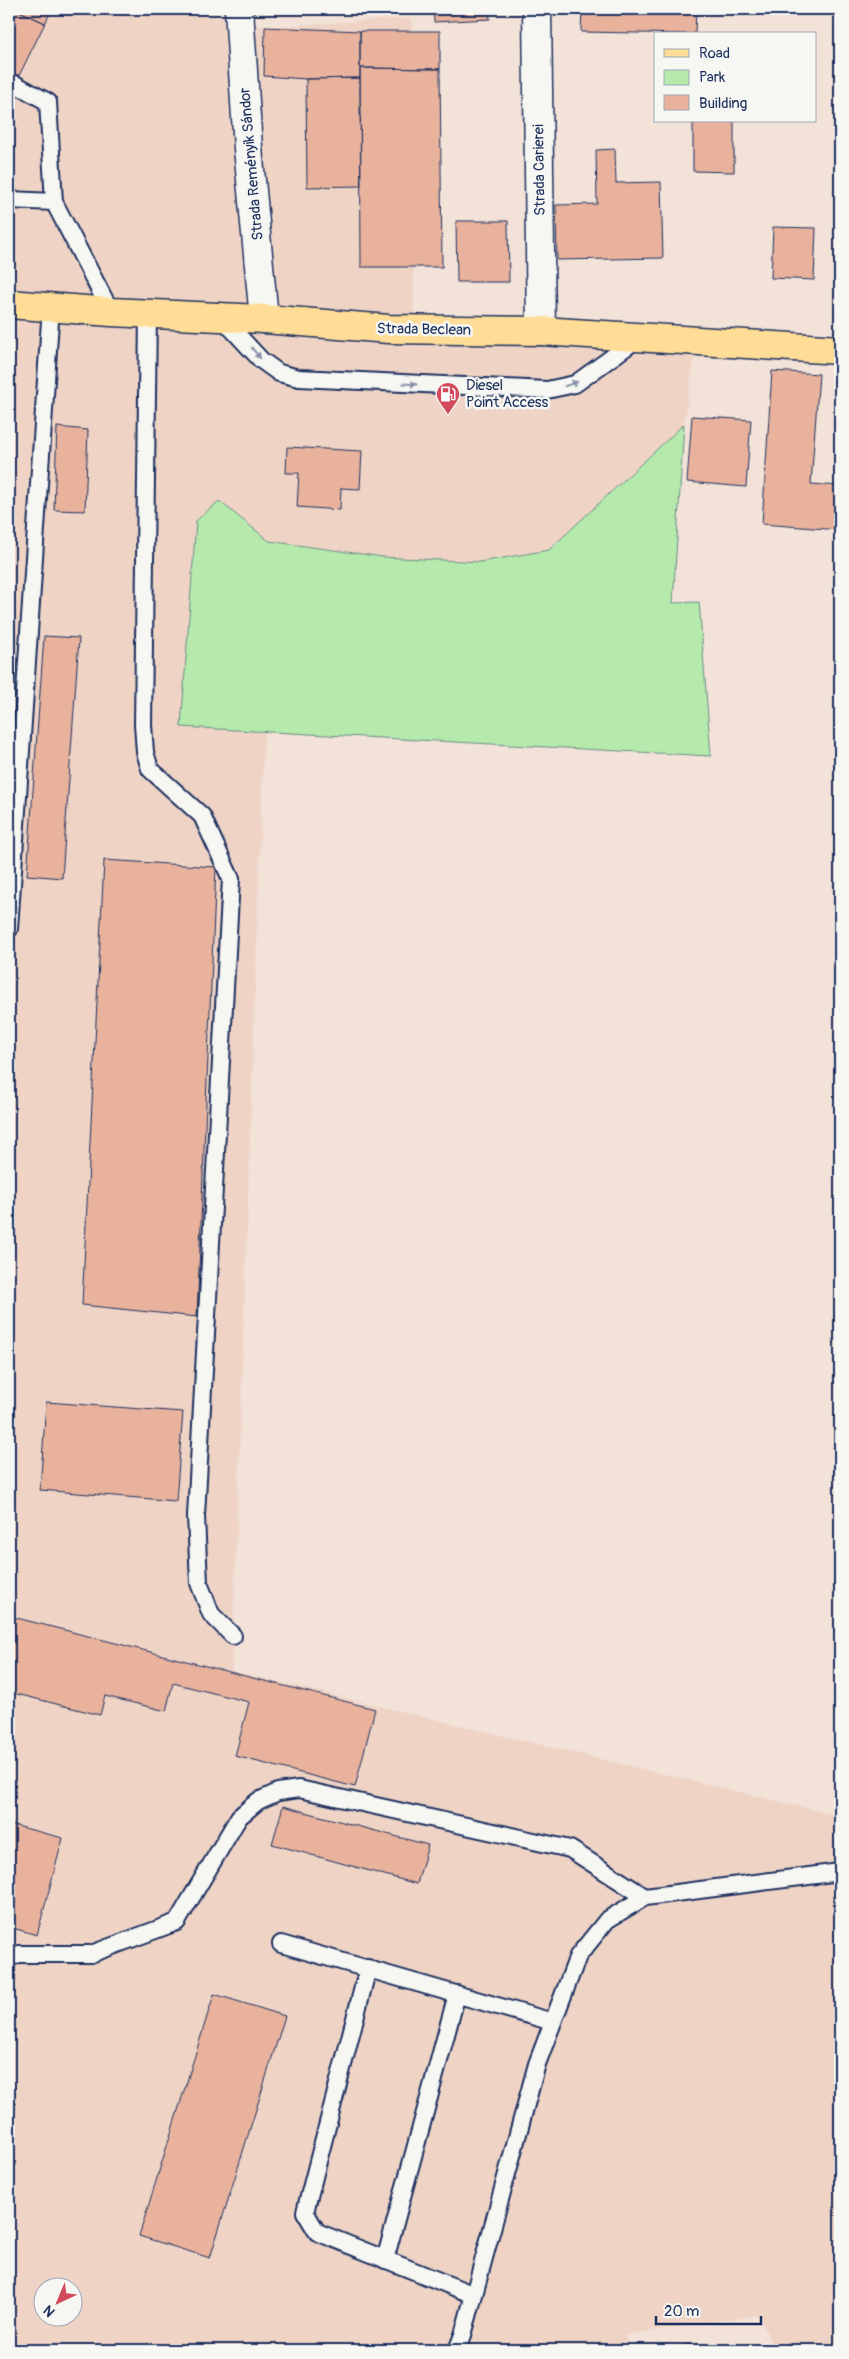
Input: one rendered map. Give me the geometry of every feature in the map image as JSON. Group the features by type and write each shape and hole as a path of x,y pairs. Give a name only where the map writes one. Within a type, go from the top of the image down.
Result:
{"main road":[{"name":"Strada Beclean","path":"9,304 111,312 264,319 389,329 540,331 840,350"}],"street":[{"name":"Strada Reményik Sándor","path":"239,9 248,148 264,319"},
{"name":"Strada Carierei","path":"537,9 540,331"}],"lane":[{"path":"15,84 48,102 54,202 111,312"},
{"path":"9,200 54,202"},
{"path":"9,929 51,306"},
{"path":"148,313 143,716 145,752 150,769 202,816 231,879 196,1516 199,1583 211,1614 233,1636"},
{"path":"222,318 261,360 279,373 299,378 537,390 547,390 575,384 640,337"},
{"path":"9,1958 19,1954 91,1954 176,1922 239,1817 258,1801 278,1792 299,1789 570,1849 644,1897"},
{"path":"457,2350 474,2295 537,2064 578,1956 607,1920 644,1897 840,1872"},
{"path":"281,1944 553,2022"},
{"path":"368,1968 305,2212 316,2232 474,2295"},
{"path":"386,2260 456,1994"}],"shaded area":[{"path":"9,9 199,9 199,13 266,27 412,18 414,339 695,356 684,424 549,550 480,562 383,557 269,541 219,501 181,727 264,730 232,1671 840,1816 840,2350 774,2350 759,2315 625,2335 629,2350 9,2350"}],"green space":[{"path":"684,424 673,603 699,602 711,756 181,727 196,521 219,501 269,541 383,557 480,562 549,550"}],"building":[{"path":"9,9 15,9 45,23 9,96"},
{"path":"15,9 52,9 45,23"},
{"path":"433,9 489,9 490,19 434,22"},
{"path":"582,9 696,9 695,32 581,32"},
{"path":"265,27 360,31 360,78 306,79 264,76"},
{"path":"360,31 440,31 440,69 360,68"},
{"path":"360,68 440,69 442,267 361,267"},
{"path":"360,78 361,186 307,187 306,79"},
{"path":"693,122 734,122 734,172 693,171"},
{"path":"615,149 616,183 661,182 663,258 557,260 556,205 597,204 596,150"},
{"path":"456,221 508,221 509,282 457,282"},
{"path":"773,227 816,228 814,280 771,278"},
{"path":"772,371 819,374 811,484 840,486 840,530 762,524"},
{"path":"692,416 751,420 746,487 687,482"},
{"path":"57,427 88,430 85,511 54,510"},
{"path":"287,447 362,451 360,489 341,488 340,510 297,507 299,473 286,473"},
{"path":"44,636 79,638 62,878 27,875"},
{"path":"104,860 216,867 197,1317 82,1305"},
{"path":"46,1402 183,1412 176,1501 40,1490"},
{"path":"9,1616 375,1709 355,1787 235,1756 249,1702 173,1683 166,1711 105,1696 100,1715 9,1692"},
{"path":"283,1806 428,1845 417,1884 272,1844"},
{"path":"9,1824 63,1838 37,1935 9,1927"},
{"path":"214,1994 285,2016 210,2258 139,2236"},
{"path":"690,2344 691,2350 662,2350"}],"place":[{"name":"Diesel Point Access","path":"448,415"}]}
